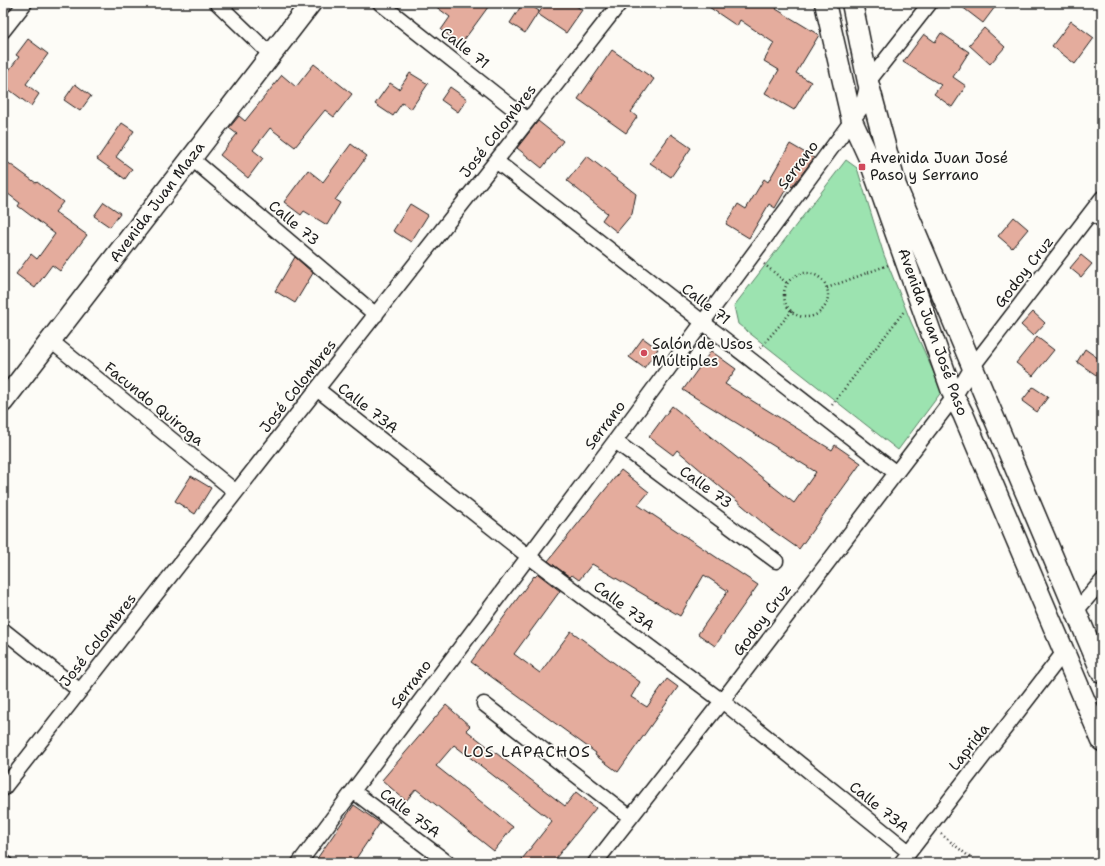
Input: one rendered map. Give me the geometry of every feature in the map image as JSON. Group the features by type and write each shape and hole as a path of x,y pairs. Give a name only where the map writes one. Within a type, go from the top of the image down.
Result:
{"main road":[{"name":"Avenida Juan Maza","path":"6,390 51,341 311,3"},
{"name":"Avenida Juan José Paso","path":"825,3 852,120 868,156 954,397 963,414 1102,741"},
{"name":"Avenida Juan José Paso","path":"852,3 868,82 896,186 1102,673"}],"street":[{"path":"3,31 25,3"},
{"path":"217,3 270,55"},
{"name":"Calle 71","path":"380,3 528,120"},
{"name":"José Colombres","path":"3,789 620,3"},
{"name":"Serrano","path":"299,863 615,441 862,107 868,82 930,3"},
{"name":"Calle 73","path":"191,158 376,315"},
{"name":"Calle 71","path":"496,161 896,473"},
{"name":"Godoy Cruz","path":"595,863 722,701 954,397 973,366 1097,216 1102,198"},
{"name":"Facundo Quiroga","path":"51,341 236,492"},
{"name":"Calle 73A","path":"317,389 528,556 722,701 905,858"},
{"name":"Calle 73","path":"615,441 776,561"},
{"path":"1076,612 1102,580"},
{"path":"3,630 80,691"},
{"name":"Laprida","path":"905,858 1064,652"},
{"path":"484,704 630,817"},
{"name":"Calle 75A","path":"353,791 448,863"}],"path":[{"path":"752,254 788,284"},
{"path":"827,288 905,258"},
{"path":"805,274 819,277 827,288 827,302 824,309 812,317 797,315 787,305 785,291 792,279 798,275 805,274"},
{"path":"824,416 918,293"},
{"path":"751,360 792,311"},
{"path":"929,825 977,863"}],"green space":[{"path":"846,160 857,168 884,255 911,322 942,391 898,450 738,324 734,306"}],"building":[{"path":"431,3 491,3 461,44 441,30 450,17"},
{"path":"523,3 527,3 539,11 525,33 510,23"},
{"path":"546,3 572,3 582,10 566,33 538,14"},
{"path":"703,3 780,3 776,9 819,35 796,73 811,82 794,110 765,93 779,70 764,61 774,43 740,20 737,26"},
{"path":"957,3 998,3 983,23"},
{"path":"1071,21 1094,38 1075,64 1052,46"},
{"path":"984,28 1005,47 990,64 969,45"},
{"path":"941,33 969,52 953,77 966,86 952,107 934,94 941,85 903,62 924,34 935,42"},
{"path":"28,39 48,54 26,84 39,94 31,106 3,85 3,78 19,57 16,55"},
{"path":"612,50 654,79 631,112 637,117 626,133 578,99"},
{"path":"314,64 352,94 334,117 325,110 295,147 270,128 253,150 263,158 248,178 220,155 237,134 229,128 239,116 245,121 282,75 296,87"},
{"path":"410,73 428,84 411,109 402,103 393,116 375,104 390,83 399,89"},
{"path":"75,84 91,96 80,111 64,100"},
{"path":"450,87 467,99 458,112 441,100"},
{"path":"538,121 563,141 542,168 517,148"},
{"path":"122,123 134,131 116,157 132,169 125,179 97,159"},
{"path":"671,134 691,148 671,177 650,163"},
{"path":"351,144 367,156 335,200 340,203 327,225 304,211 301,215 284,202 308,170 323,182"},
{"path":"790,144 814,158 792,187 789,184 775,208 769,204 749,238 726,224 738,204 746,209 764,179 768,182"},
{"path":"587,156 636,194 632,214 617,232 602,220 607,213 567,181"},
{"path":"3,159 63,202 55,212 87,235 60,271 52,265 35,288 16,274 31,254 37,259 55,234 18,206 20,203 3,190"},
{"path":"104,202 120,213 110,227 94,216"},
{"path":"410,204 428,215 411,242 393,231"},
{"path":"1014,217 1028,229 1012,248 998,236"},
{"path":"1081,255 1092,264 1081,277 1070,268"},
{"path":"295,257 313,273 295,303 275,291"},
{"path":"1033,312 1045,323 1033,336 1021,325"},
{"path":"1037,337 1054,350 1033,376 1016,363"},
{"name":"Salón de Usos Múltiples","path":"643,338 658,349 644,368 629,357"},
{"path":"1085,349 1102,361 1102,379 1077,362"},
{"path":"711,351 736,369 725,384 832,450 835,445 861,463 799,549 769,528 677,450 673,455 649,437 672,406 794,503 816,472 683,390"},
{"path":"1033,387 1048,397 1037,412 1022,401"},
{"path":"621,470 649,492 638,505 758,585 715,646 698,634 728,591 704,575 680,616 592,564 579,580 572,575 570,577 548,561"},
{"path":"191,476 211,488 195,514 175,501"},
{"path":"538,574 560,591 514,654 540,673 571,631 640,682 631,697 647,707 667,679 678,687 618,772 595,755 596,753 471,662 534,576 535,577"},
{"path":"446,705 470,726 466,730 565,806 576,792 596,808 552,863 519,863 552,821 454,745 436,766 513,827 494,851 416,789 406,801 382,780"},
{"path":"354,805 380,823 353,863 314,863"}],"place":[{"name":"Avenida Juan José Paso y Serrano","path":"862,167"},
{"name":"Salón de Usos Múltiples","path":"644,353"}],"district":[{"name":"LOS LAPACHOS","path":"527,751"}]}
